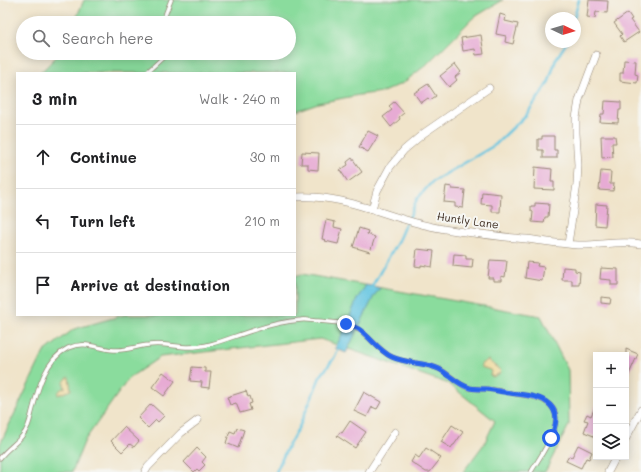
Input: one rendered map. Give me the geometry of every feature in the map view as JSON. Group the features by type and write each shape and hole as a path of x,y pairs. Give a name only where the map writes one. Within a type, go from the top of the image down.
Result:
{"street":[{"path":"568,244 577,184 578,165 576,118 579,100 596,55"},
{"path":"372,209 377,191 390,167 404,150 424,133 489,88"},
{"name":"Huntly Lane","path":"296,197 306,196 329,198 414,222 458,231 568,244 592,245 620,242 641,244"},
{"path":"629,432 641,410"},
{"path":"145,472 181,433 198,420"},
{"path":"369,472 395,432"},
{"path":"608,472 614,460"}],"lane":[{"path":"165,16 171,0"},
{"path":"147,72 161,60"},
{"path":"0,458 23,436 28,426 45,373 59,354 70,347 82,344 94,345 112,350 124,350 162,344 188,347 205,346 252,330 302,320 346,324 358,328 383,351 392,357 439,369 459,383 470,388 487,389 528,396 541,399 549,404 555,411 556,426 551,438 531,472"}],"green space":[{"path":"84,0 503,0 473,18 426,65 403,83 383,92 318,103 296,111 296,72 41,72 53,60 296,60 296,16 77,16"},
{"path":"302,274 541,316 568,370 569,425 545,472 463,472 484,444 495,421 449,384 320,339 160,357 129,378 85,440 72,472 0,472 0,444 44,352 74,329 120,316 296,316 296,276"}],"sand":[{"path":"488,360 501,371 493,377 490,375 490,370 481,367 481,364"},
{"path":"68,377 71,390 58,395 61,389 65,388 64,382"}],"water":[{"path":"366,285 380,288 374,296 346,353 335,348 357,299"}],"building":[{"path":"589,0 608,1 607,13 596,12 595,18 587,17"},
{"path":"628,13 632,19 630,20 639,32 624,42 620,36 622,34 614,23"},
{"path":"500,14 506,16 505,21 518,24 513,44 505,42 506,36 496,34"},
{"path":"481,35 484,54 476,55 475,49 463,51 461,38"},
{"path":"624,60 636,61 635,74 638,75 637,83 620,81 620,73 623,73"},
{"path":"455,64 461,72 455,77 457,80 449,87 440,76"},
{"path":"428,84 436,96 430,100 428,98 421,103 414,93"},
{"path":"605,101 621,102 618,123 600,122 601,114 604,114"},
{"path":"394,102 404,113 391,127 383,117 392,110 389,106"},
{"path":"368,131 378,136 368,152 359,147"},
{"path":"542,136 554,136 554,150 557,150 557,158 543,158 543,150 538,150 538,139 542,139"},
{"path":"601,136 615,136 616,143 612,143 613,157 602,158"},
{"path":"302,152 319,153 318,170 308,169 308,164 301,164"},
{"path":"352,158 362,172 348,182 340,170 348,165 347,162"},
{"path":"535,167 552,169 551,182 554,182 554,190 534,189"},
{"path":"601,171 611,172 610,184 614,184 613,191 599,190"},
{"path":"446,186 452,187 452,189 465,190 463,208 455,207 455,203 444,202"},
{"path":"482,192 501,194 500,212 492,212 492,205 481,204"},
{"path":"535,203 549,204 548,217 545,217 544,223 532,222 533,212 531,211 531,206 535,206"},
{"path":"596,204 607,205 605,226 595,225"},
{"path":"326,220 335,222 334,227 342,229 338,244 322,239"},
{"path":"359,228 368,231 367,234 375,237 370,252 353,247"},
{"path":"417,249 434,251 432,267 421,265 421,267 415,266"},
{"path":"454,254 466,255 466,259 473,259 472,268 453,266"},
{"path":"490,260 507,261 505,277 501,276 501,281 493,281 493,278 488,278"},
{"path":"527,262 538,263 537,266 544,267 542,281 525,278"},
{"path":"563,267 575,268 575,271 580,272 579,285 572,285 572,280 562,280"},
{"path":"601,268 618,269 618,285 611,285 611,280 600,279"},
{"path":"601,297 611,298 610,304 601,303"},
{"path":"626,349 638,354 629,374 629,352 626,352"},
{"path":"192,367 205,368 205,372 211,372 209,388 201,387 202,382 190,381"},
{"path":"163,372 175,381 164,396 152,387"},
{"path":"246,391 248,397 250,396 252,403 249,404 251,410 240,413 236,403 230,405 227,397"},
{"path":"364,392 381,402 377,409 372,407 367,417 354,411"},
{"path":"151,404 164,416 158,422 156,420 148,428 138,418"},
{"path":"593,412 593,436 584,432 588,421 584,420 587,414 591,416"},
{"path":"350,421 366,432 355,448 337,436 340,432 342,433"},
{"path":"452,425 463,432 451,448 441,442"},
{"path":"124,427 139,441 134,447 130,444 122,452 111,441"},
{"path":"237,428 244,430 238,448 226,443 230,431 235,433"},
{"path":"578,445 592,452 589,459 586,458 581,468 566,461 569,456 572,457"},
{"path":"197,448 206,457 202,462 205,465 199,471 197,469 194,472 184,462"},
{"path":"426,448 441,458 430,472 426,472 411,462 415,455 419,458"}],"waterway":[{"path":"576,12 579,0"},
{"path":"371,288 398,241 417,199 432,182 495,145 526,115 549,81 556,59 563,48"},
{"path":"276,472 300,425 320,377 340,347"}],"route":[{"path":"346,324 358,328 383,351 392,357 439,369 459,383 470,388 487,389 541,399 549,404 555,411 556,426 551,438"}]}
